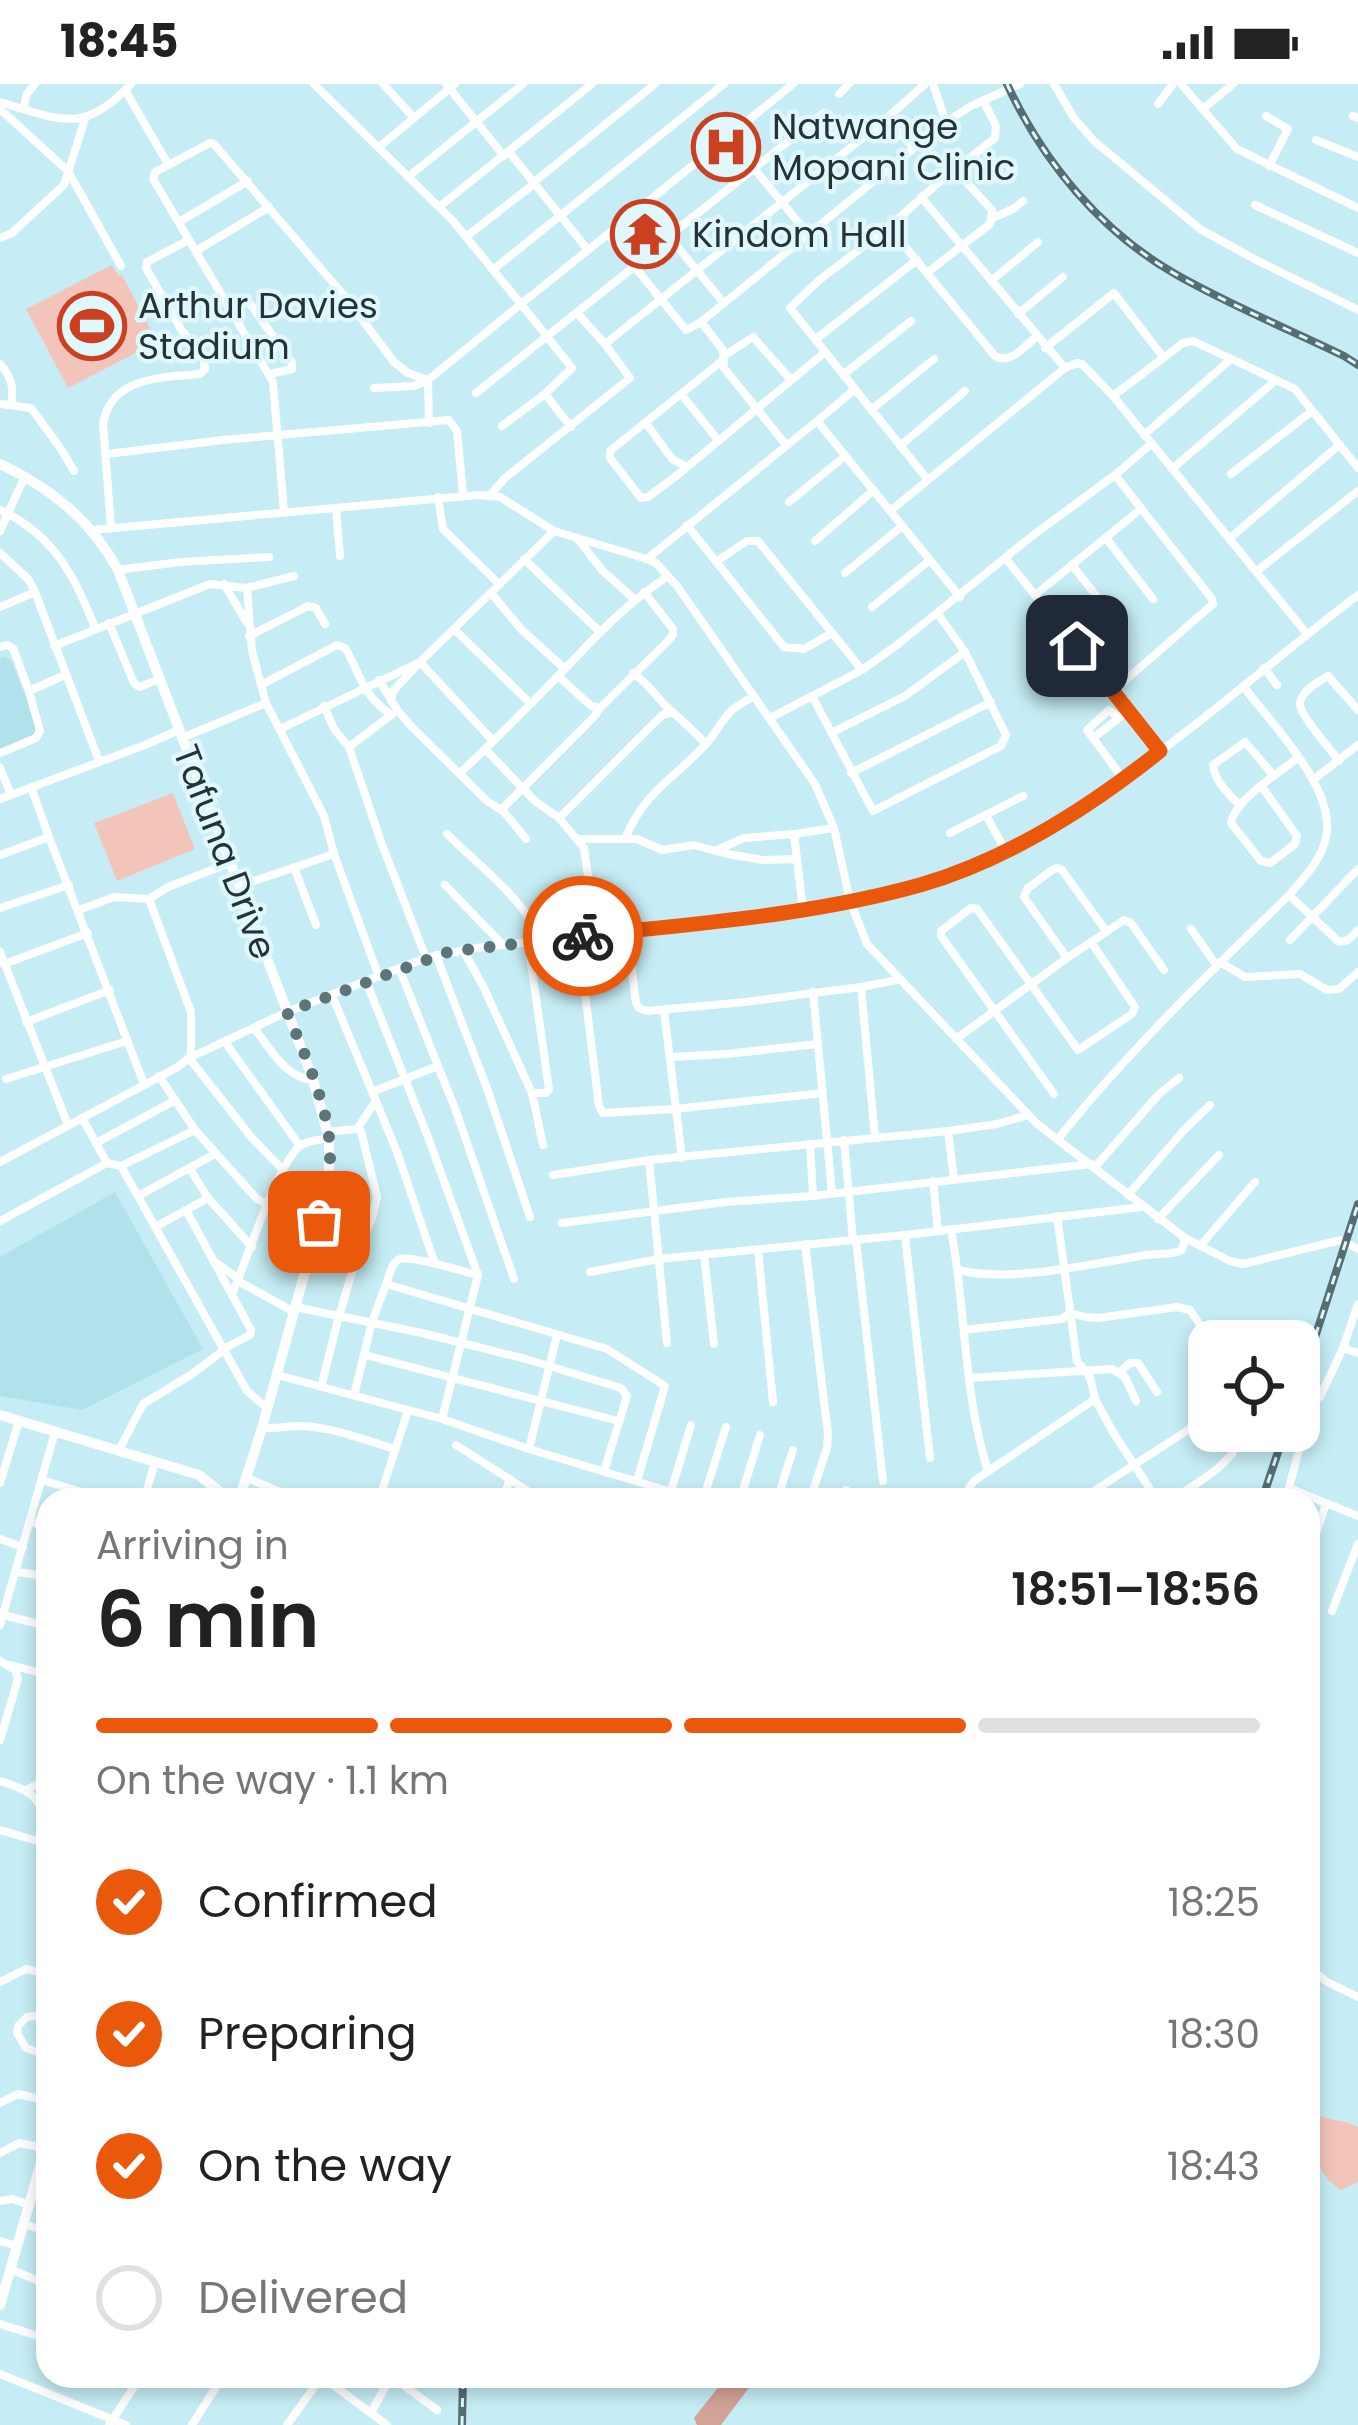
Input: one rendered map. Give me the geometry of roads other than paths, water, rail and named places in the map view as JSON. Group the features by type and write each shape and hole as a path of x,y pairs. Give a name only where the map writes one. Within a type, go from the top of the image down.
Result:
{"main road":[{"name":"Tafuna Drive","path":"0,464 68,506 92,530 118,570 313,1080 328,1135 329,1168 319,1222 243,1488"},
{"path":"0,1415 200,1475 216,1488"},
{"path":"0,2305 36,2182"}],"street":[{"path":"23,109 35,84"},
{"path":"314,84 467,236 572,368 502,426"},
{"path":"382,84 414,118"},
{"path":"408,177 523,84"},
{"path":"440,207 592,84"},
{"path":"467,236 655,84"},
{"path":"494,269 724,84"},
{"path":"374,388 414,386 428,380 793,84"},
{"path":"838,94 849,84"},
{"path":"605,344 929,84 946,122"},
{"path":"991,84 996,97"},
{"path":"608,234 686,330 946,122 1020,84"},
{"path":"1054,84 1083,130 1201,229 1358,310"},
{"path":"1158,104 1177,84 1237,149 1358,208"},
{"path":"1203,109 1233,84"},
{"path":"0,106 58,118 85,118 101,112 127,86 168,164"},
{"path":"379,147 450,86 588,250"},
{"path":"928,480 790,305 995,138 996,126 984,102"},
{"path":"0,106 68,171 121,266"},
{"path":"669,236 824,113"},
{"path":"1266,116 1288,129 1269,166"},
{"path":"0,238 12,233 64,185 85,118"},
{"path":"886,119 914,148"},
{"path":"728,136 808,234"},
{"path":"1316,140 1358,158"},
{"path":"284,512 276,390 270,374 153,179 155,172 212,142 356,310 394,362 428,380"},
{"path":"928,272 993,218 992,210 955,170"},
{"path":"179,222 248,181"},
{"path":"921,197 1065,368"},
{"path":"993,218 1023,201"},
{"path":"643,205 723,302"},
{"path":"1255,205 1358,253"},
{"path":"196,251 269,207"},
{"path":"889,226 1001,359 1008,359 1036,337"},
{"path":"112,526 104,416 126,387 206,369 202,355 182,331 146,268 147,262 189,240"},
{"path":"991,280 1037,242"},
{"path":"816,340 917,260"},
{"path":"476,393 635,266"},
{"path":"1018,314 1063,278"},
{"path":"1045,348 1114,293 1163,357"},
{"path":"251,305 292,363 292,369 270,374"},
{"path":"489,496 630,378 578,313"},
{"path":"843,375 911,321"},
{"path":"700,322 723,350 724,368 786,446"},
{"path":"790,380 753,337 608,455 640,498 649,497 824,353"},
{"path":"1113,396 1163,357 1193,341 1295,389 1358,468"},
{"path":"871,410 934,358"},
{"path":"1144,435 1230,360"},
{"path":"0,364 12,384 11,405"},
{"path":"890,511 1065,368 1082,364 1307,634"},
{"path":"428,380 429,423"},
{"path":"1172,469 1276,380"},
{"path":"647,559 854,390"},
{"path":"899,446 965,391"},
{"path":"545,394 571,427"},
{"path":"681,394 718,440"},
{"path":"0,404 31,408 74,470"},
{"path":"1232,474 1312,411"},
{"path":"107,454 448,420 455,427 463,495"},
{"path":"817,421 960,597"},
{"path":"646,423 665,451 687,467"},
{"path":"770,718 862,670 1151,444"},
{"path":"1229,538 1338,446"},
{"path":"789,502 845,456"},
{"path":"1113,692 1213,604 1115,475"},
{"path":"0,532 25,476"},
{"path":"815,541 874,490"},
{"path":"1257,571 1358,491"},
{"path":"92,530 489,496 500,497 554,531 656,563 815,784 834,828 850,902 867,944 1028,1115 1185,1238 1243,1264 1341,1240 1358,1249"},
{"path":"438,497 443,529 499,584"},
{"path":"336,508 340,556"},
{"path":"1036,595 1141,509"},
{"path":"8,514 34,531 70,569 95,628"},
{"path":"687,525 784,647 804,649 833,633"},
{"path":"845,573 902,526"},
{"path":"392,701 393,691 420,662 554,531"},
{"path":"577,537 634,598"},
{"path":"1106,538 1153,599"},
{"path":"717,561 747,541 758,541 862,670"},
{"path":"0,553 35,592 99,761"},
{"path":"118,570 269,557"},
{"path":"524,560 599,632"},
{"path":"872,607 930,560"},
{"path":"1006,560 1160,751"},
{"path":"1072,566 1120,626"},
{"path":"54,646 210,584 247,588 294,576"},
{"path":"461,772 634,598 668,576"},
{"path":"224,584 248,624"},
{"path":"247,588 248,624 266,703 324,816 379,976"},
{"path":"0,607 35,592"},
{"path":"501,810 673,635 671,624 644,592"},
{"path":"490,593 591,706 600,708"},
{"path":"0,1162 190,1058 287,1012 431,957 803,911 920,884 1005,850 1124,779 1358,595"},
{"path":"250,636 308,606 316,608 325,624"},
{"path":"812,695 871,810 1004,744 1006,735 991,702 938,614"},
{"path":"110,623 136,686 160,679"},
{"path":"455,629 531,704"},
{"path":"261,685 337,645 345,648 374,701 395,713 461,772 526,838"},
{"path":"1037,679 1077,646"},
{"path":"0,647 13,648 39,735 0,753"},
{"path":"831,733 905,696 965,652"},
{"path":"280,729 420,662"},
{"path":"420,662 521,788 559,818 584,848 593,911 582,936 600,1110 605,1114 676,1109 822,1093"},
{"path":"1264,668 1277,685"},
{"path":"633,674 706,744"},
{"path":"29,691 65,675"},
{"path":"1339,761 1301,711 1300,700 1328,676 1358,710"},
{"path":"379,680 395,713"},
{"path":"1058,1139 1105,1082 1316,862 1328,831 1315,778 1243,686"},
{"path":"625,839 635,814 661,783 706,744 730,711 754,696"},
{"path":"851,773 991,702"},
{"path":"0,799 266,703"},
{"path":"324,706 334,729 350,747 381,842 488,1091 530,1217"},
{"path":"1124,779 1093,737 1128,711"},
{"path":"350,747 395,713"},
{"path":"559,818 655,722 672,713"},
{"path":"1262,788 1297,836 1295,844 1270,863 1261,861 1231,823 1235,805 1212,769 1241,743 1249,745 1274,776"},
{"path":"1315,778 1358,745"},
{"path":"1235,805 1298,758"},
{"path":"0,768 11,795"},
{"path":"31,788 144,1084"},
{"path":"950,833 1023,796"},
{"path":"986,815 1005,850"},
{"path":"717,850 744,838 834,828"},
{"path":"447,834 517,903 541,941"},
{"path":"794,835 803,911"},
{"path":"0,855 50,836"},
{"path":"578,838 638,839 662,850 694,844 763,860 796,859"},
{"path":"239,886 334,854"},
{"path":"79,910 115,897 149,899 230,863"},
{"path":"294,867 316,926"},
{"path":"1290,940 1358,868"},
{"path":"1067,958 1024,897 1052,870 1062,871 1106,931"},
{"path":"445,884 503,945"},
{"path":"0,908 69,885"},
{"path":"1289,895 1339,942 1358,930"},
{"path":"149,899 191,1012 190,1058 283,1170"},
{"path":"1054,1094 941,936 943,928 971,908 977,909 1078,1050 1132,1014 1135,1006 1091,942"},
{"path":"956,1040 1124,920 1131,922 1164,970"},
{"path":"1191,929 1219,964 1238,975 1300,974 1327,990 1339,989 1358,972"},
{"path":"627,931 636,1004 642,1010 898,980"},
{"path":"4,964 88,933"},
{"path":"528,942 548,1089 532,1093"},
{"path":"463,950 532,1093 543,1145"},
{"path":"0,952 68,1125"},
{"path":"399,968 456,1111 514,1279"},
{"path":"366,981 478,1275 442,1419"},
{"path":"860,987 875,1137"},
{"path":"26,1022 110,990"},
{"path":"813,992 832,1193"},
{"path":"332,994 398,1152 435,1264"},
{"path":"664,1011 682,1158"},
{"path":"254,1028 293,1076 313,1080"},
{"path":"6,1079 127,1041"},
{"path":"225,1042 300,1146"},
{"path":"670,1057 818,1044"},
{"path":"357,1129 374,1096 438,1066"},
{"path":"159,1076 195,1130 257,1198 319,1222"},
{"path":"562,1223 1093,1166 1179,1078"},
{"path":"98,1142 174,1101"},
{"path":"1127,1195 1210,1105"},
{"path":"553,1175 650,1160 948,1131 1028,1115"},
{"path":"82,1118 107,1162"},
{"path":"0,1221 107,1162 121,1166 195,1130"},
{"path":"232,1294 267,1204 300,1146 328,1135 361,1131 376,1197 321,1387"},
{"path":"948,1131 954,1179"},
{"path":"844,1140 883,1481"},
{"path":"809,1144 812,1196"},
{"path":"138,1196 215,1154"},
{"path":"1158,1219 1219,1155"},
{"path":"650,1160 667,1343"},
{"path":"121,1166 252,1398 267,1408"},
{"path":"190,1169 208,1198 252,1247"},
{"path":"933,1181 938,1231"},
{"path":"1200,1246 1255,1182"},
{"path":"156,1227 208,1198"},
{"path":"590,1272 659,1259 1143,1207"},
{"path":"119,1450 142,1404 251,1332 186,1210"},
{"path":"1058,1216 1066,1316 1072,1325 1075,1356 1090,1377 1095,1399 1149,1488"},
{"path":"951,1229 977,1432 988,1471"},
{"path":"905,1235 930,1458"},
{"path":"958,1270 992,1274 1174,1254 1182,1250 1185,1238"},
{"path":"805,1244 828,1434 814,1488"},
{"path":"758,1250 773,1402"},
{"path":"704,1255 714,1344"},
{"path":"354,1396 372,1322 394,1263 400,1259 435,1264 478,1275"},
{"path":"214,1261 238,1280 295,1310 372,1322 548,1365 623,1390 627,1396 604,1471"},
{"path":"386,1284 607,1349 664,1385 637,1481"},
{"path":"1320,1397 1358,1304"},
{"path":"964,1330 1182,1307 1198,1320"},
{"path":"529,1449 557,1335"},
{"path":"1343,1348 1358,1354"},
{"path":"365,1355 618,1421"},
{"path":"1120,1372 1138,1363 1157,1391"},
{"path":"970,1378 1112,1369 1130,1384 1136,1401"},
{"path":"277,1375 442,1419 660,1488"},
{"path":"971,1488 988,1471 1095,1399"},
{"path":"383,1488 408,1410"},
{"path":"0,1483 19,1420"},
{"path":"671,1488 691,1425"},
{"path":"704,1488 726,1427"},
{"path":"1099,1488 1191,1427 1226,1440 1232,1448 1232,1456 1193,1488"},
{"path":"262,1428 334,1431 395,1448"},
{"path":"40,1488 55,1432"},
{"path":"744,1488 760,1435"},
{"path":"457,1445 524,1488"},
{"path":"781,1488 793,1450"},
{"path":"1289,1488 1298,1452"},
{"path":"147,1488 155,1462"},
{"path":"247,1478 271,1488"},
{"path":"507,1488 510,1479"},
{"path":"42,1480 71,1488"},
{"path":"1320,1501 1358,1516"},
{"path":"36,1502 2,1620 36,1623"},
{"path":"1320,1521 1326,1504"},
{"path":"31,1521 36,1524"},
{"path":"0,1539 23,1546"},
{"path":"1332,1611 1358,1544"},
{"path":"16,1572 36,1575"},
{"path":"5,1663 36,1672"},
{"path":"0,1740 18,1679 5,1663"},
{"path":"0,1781 28,1790 36,1801"},
{"path":"28,1790 36,1786"},
{"path":"0,1830 36,1840"},
{"path":"0,1982 26,1969 36,1970"},
{"path":"1320,1976 1358,1997"},
{"path":"36,2015 27,2017 17,2033 26,2048 36,2051"},
{"path":"1,2101 18,2094 36,2098"},
{"path":"0,2153 19,2143 36,2144"},
{"path":"0,2201 30,2204"},
{"path":"24,2224 36,2228"},
{"path":"0,2241 17,2246"},
{"path":"10,2269 36,2280"},
{"path":"0,2324 36,2334"},
{"path":"0,2374 126,2425"},
{"path":"111,2422 134,2388"},
{"path":"193,2425 215,2388"},
{"path":"291,2423 314,2388"},
{"path":"338,2388 387,2425"},
{"path":"371,2413 385,2388"},
{"path":"407,2388 437,2410"}],"railway":[{"path":"1007,84 1057,167 1123,238 1197,286 1358,365"},
{"path":"1320,1322 1358,1204"},
{"path":"1266,1488 1278,1452"},
{"path":"462,2425 463,2388"}],"place":[{"name":"Natwange Mopani Clinic","path":"726,147"},
{"name":"Kindom Hall","path":"645,234"},
{"name":"Arthur Davies Stadium","path":"92,326"}]}
